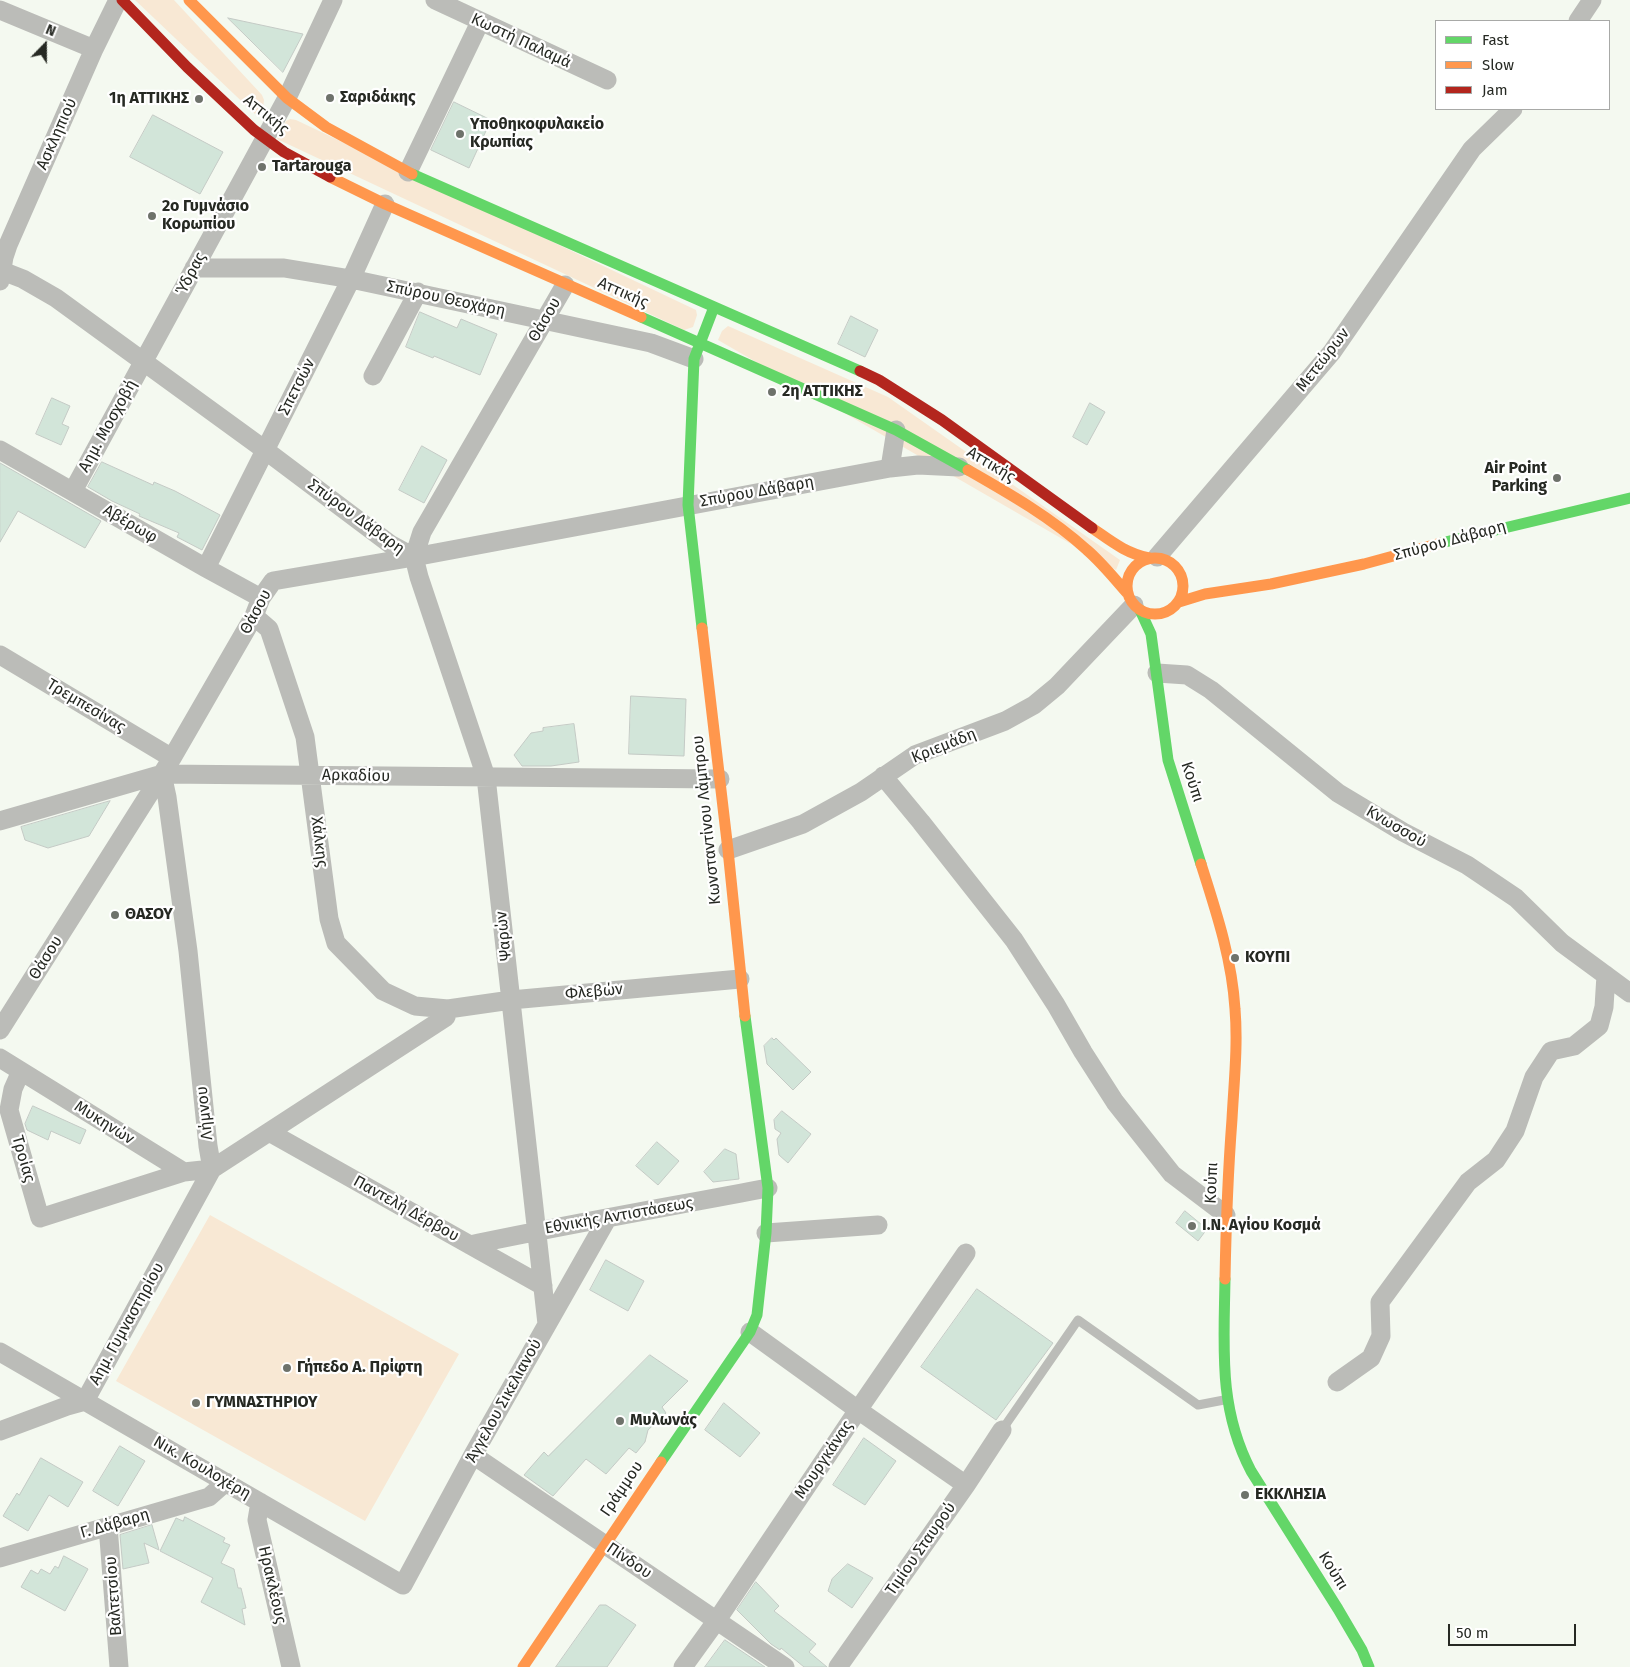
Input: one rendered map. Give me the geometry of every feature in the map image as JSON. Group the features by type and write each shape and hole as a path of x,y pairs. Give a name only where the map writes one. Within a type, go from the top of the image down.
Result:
{"main road":[{"name":"Αττικής","path":"122,0 187,66 264,138 312,168 385,204 566,285 696,351 896,430 1041,514 1080,544 1134,603 1151,634 1157,673"},
{"name":"Αττικής","path":"189,0 287,98 326,126 408,172 879,380 942,420 1119,547 1134,555 1153,558"},
{"name":"Κωνσταντίνου Λάμπρου","path":"714,307 696,351 688,505 728,850 740,978 768,1188 766,1233 756,1315 750,1332"},
{"name":"Σπύρου Δάβαρη","path":"1176,605 1205,594 1271,584 1364,564 1468,535 1630,498"},
{"path":"1176,605 1165,613 1157,615 1148,614 1134,603 1126,585 1131,571 1135,565 1153,558 1168,560 1178,568 1193,573"},
{"path":"1157,673 1158,654 1164,631 1183,594 1184,585 1178,568"},
{"name":"Σπύρου Δάβαρη","path":"1217,579 1243,584 1271,584"},
{"name":"Κούπι","path":"1157,673 1168,760 1218,917 1233,992 1236,1043 1226,1215 1224,1369 1227,1400 1240,1450 1251,1471 1338,1609 1362,1650 1369,1667"},
{"name":"Γράμμου","path":"523,1667 750,1332"}],"street":[{"name":"Ασκληπιού","path":"0,274 8,245 94,49 118,0"},
{"name":"Ύδρας","path":"144,362 287,98 333,0"},
{"name":"Κωστή Παλαμά","path":"435,0 607,80"},
{"path":"1579,20 1592,0"},
{"path":"0,10 94,49"},
{"path":"408,172 480,22"},
{"name":"Μετεώρων","path":"1153,558 1332,352 1472,149 1513,110"},
{"name":"Σπετσών","path":"206,568 351,279 385,204"},
{"name":"Σπύρου Θεοχάρη","path":"194,268 284,268 351,279 696,351"},
{"name":"Σπύρου Δάβαρη","path":"0,274 23,279 56,298 265,450 390,544 414,557 890,468 918,465 962,467"},
{"name":"Θάσου","path":"0,1030 172,758 254,616 261,598 273,580 414,557 422,532 566,285"},
{"path":"373,376 418,292"},
{"name":"Αημ. Μοσχοβή","path":"73,491 144,362"},
{"path":"890,468 896,430"},
{"name":"Αβέρωφ","path":"0,450 261,598"},
{"name":"Ψαρών","path":"414,557 486,777 548,1324"},
{"name":"Κριεμάδη","path":"728,850 803,824 861,792 915,755 1005,721 1034,706 1058,686 1134,603"},
{"name":"Χάλκης","path":"254,616 269,629 305,737 329,919 336,943 383,991 415,1006 448,1009"},
{"name":"Τρεμπεσίνας","path":"0,655 172,758"},
{"name":"Κνωσσού","path":"1157,673 1187,675 1211,690 1338,793 1403,832 1467,866 1516,898 1562,943 1630,993"},
{"name":"Αρκαδίου","path":"0,821 162,774 720,779"},
{"name":"Λήμνου","path":"162,774 167,797 188,951 212,1169 446,1017 448,1009"},
{"path":"883,776 922,822 1014,940 1056,1004 1083,1052 1115,1102 1172,1174 1226,1215"},
{"path":"1337,1382 1371,1358 1381,1336 1380,1302 1468,1182 1496,1160 1515,1131 1534,1077 1551,1051 1574,1046 1599,1026 1604,1007 1606,975"},
{"name":"Φλεβών","path":"448,1009 511,1000 740,978"},
{"name":"Μυκηνών","path":"0,1058 184,1172"},
{"name":"Τροίας","path":"21,1071 13,1089 9,1110 40,1218 184,1172"},
{"name":"Παντελή Δέρβου","path":"269,1132 543,1286"},
{"path":"184,1172 212,1169"},
{"name":"Αημ. Γυμναστηρίου","path":"0,1431 85,1401 212,1169"},
{"name":"Εθνικής Αντιστάσεως","path":"470,1245 768,1188"},
{"name":"Άγγελου Σικελιανού","path":"403,1585 473,1455 607,1219"},
{"path":"766,1233 878,1224"},
{"name":"Μουργκάνας","path":"683,1667 717,1620 966,1253"},
{"path":"750,1332 966,1485"},
{"name":"Νικ. Κουλοχέρη","path":"0,1352 403,1585"},
{"name":"Τιμίου Σταυρού","path":"838,1667 966,1485 1002,1430"},
{"name":"Πίνδου","path":"473,1455 785,1667"},
{"name":"Γ. Δάβαρη","path":"0,1558 209,1497 226,1482"},
{"name":"Ηρακλέους","path":"260,1502 257,1520 291,1667"},
{"name":"Βαλτετσίου","path":"108,1526 119,1667"}],"lane":[{"path":"1002,1430 1078,1320 1198,1405 1227,1400"}],"shaded area":[{"path":"135,0 174,0 262,95 264,100 263,108 255,114"},
{"path":"290,119 296,120 696,310 697,315 693,327 684,330 277,139 286,121"},
{"path":"728,326 888,397 1120,560 1116,570 718,340 722,331"},
{"name":"Γήπεδο Α. Πρίφτη","path":"210,1215 459,1354 365,1521 116,1381"}],"building":[{"path":"228,18 303,34 283,72"},
{"name":"Υποθηκοφυλακείο Κρωπίας","path":"454,102 491,120 469,168 431,150"},
{"name":"2ο Γυμνάσιο Κορωπίου","path":"153,115 223,152 200,194 130,157"},
{"path":"420,312 457,328 461,319 497,334 480,375 406,347"},
{"path":"851,316 878,330 865,357 838,344"},
{"path":"52,398 70,406 62,424 69,427 61,445 36,434"},
{"path":"1090,403 1105,412 1087,445 1073,437"},
{"path":"422,446 447,460 424,503 399,490"},
{"path":"102,462 153,485 154,482 175,491 220,515 202,550 177,537 179,533 139,516 140,514 88,487"},
{"path":"0,463 101,521 85,548 18,511 0,542"},
{"path":"631,696 686,699 684,756 629,754"},
{"path":"574,724 579,762 551,766 522,766 514,755 531,733 543,731 543,728"},
{"path":"110,801 89,836 48,848 25,840 21,827"},
{"path":"772,1038 774,1040 776,1038 811,1072 793,1090 767,1064 764,1046"},
{"path":"33,1106 86,1130 80,1144 51,1131 48,1140 27,1130 25,1124"},
{"path":"782,1111 811,1134 788,1163 779,1155 777,1139 781,1133 775,1129 774,1120"},
{"path":"657,1142 679,1161 658,1185 636,1166"},
{"path":"725,1149 736,1154 739,1179 713,1182 704,1172"},
{"name":"Ι.Ν. Αγίου Κοσμά","path":"1185,1211 1207,1229 1198,1241 1176,1223"},
{"path":"606,1260 644,1281 628,1311 590,1290"},
{"path":"977,1289 1053,1343 996,1420 921,1367"},
{"name":"Μυλωνάς","path":"650,1355 688,1381 662,1407 666,1413 648,1430 645,1442 636,1453 629,1448 606,1474 586,1459 553,1496 524,1475 544,1452 548,1456"},
{"path":"724,1403 760,1433 740,1457 705,1430"},
{"path":"864,1438 896,1461 865,1505 833,1485"},
{"path":"120,1446 145,1461 118,1506 93,1491"},
{"path":"41,1458 83,1482 68,1507 49,1495 28,1531 3,1516 17,1493 19,1495"},
{"path":"185,1517 225,1538 223,1542 230,1545 221,1563 234,1569 238,1588 241,1588 246,1608 242,1609 245,1625 201,1602 213,1578 160,1551 176,1518 183,1521"},
{"path":"152,1525 159,1550 144,1543 149,1563 123,1569 120,1535"},
{"path":"64,1556 88,1569 65,1611 21,1587 31,1570 38,1574 41,1569 50,1574 55,1566 58,1568"},
{"path":"848,1564 873,1578 852,1608 828,1591 832,1579"},
{"path":"756,1582 779,1606 774,1611 816,1644 809,1652 827,1667 804,1667 781,1648 780,1650 771,1644 737,1610"},
{"path":"600,1605 606,1605 636,1625 607,1667 556,1667"},
{"path":"725,1640 765,1667 705,1667"}],"traffic: fast":[{"path":"412,174 860,371"},
{"path":"702,628 688,505 694,359 714,307"},
{"path":"641,317 896,430 968,470"},
{"path":"1441,543 1630,498"},
{"path":"1140,610 1151,634 1168,760 1201,864"},
{"path":"661,1462 750,1332 757,1315 766,1233 768,1188 745,1016"},
{"path":"1225,1279 1225,1377 1233,1424 1240,1447 1251,1471 1338,1609 1362,1650 1369,1667"}],"traffic: slow":[{"path":"189,0 287,98 326,127 412,174"},
{"path":"330,177 385,204 641,317"},
{"path":"968,470 1015,497 1060,527 1092,555 1127,593"},
{"path":"1092,528 1125,550 1149,558"},
{"path":"1179,602 1205,594 1271,584 1364,564 1441,543"},
{"path":"1149,558 1161,558 1171,562 1179,570 1183,586 1179,602 1171,610 1161,614 1149,614 1139,610 1131,602 1127,592 1127,580 1131,570 1139,562 1149,558"},
{"path":"702,628 745,1016"},
{"path":"1201,864 1218,917 1231,972 1236,1023 1225,1279"},
{"path":"523,1667 661,1462"}],"traffic: jam":[{"path":"122,0 187,67 254,130 284,152 330,177"},
{"path":"860,371 879,380 942,420 1092,528"}],"place":[{"name":"Σαριδάκης","path":"330,98"},
{"name":"1η ΑΤΤΙΚΗΣ","path":"199,99"},
{"name":"Υποθηκοφυλακείο Κρωπίας","path":"460,134"},
{"name":"Tartarouga","path":"262,167"},
{"name":"2ο Γυμνάσιο Κορωπίου","path":"152,216"},
{"name":"2η ΑΤΤΙΚΗΣ","path":"772,392"},
{"name":"Air Point Parking","path":"1557,478"},
{"name":"ΘΑΣΟΥ","path":"115,915"},
{"name":"ΚΟΥΠΙ","path":"1235,958"},
{"name":"Ι.Ν. Αγίου Κοσμά","path":"1192,1226"},
{"name":"Γήπεδο Α. Πρίφτη","path":"287,1368"},
{"name":"ΓΥΜΝΑΣΤΗΡΙΟΥ","path":"196,1403"},
{"name":"Μυλωνάς","path":"620,1421"},
{"name":"ΕΚΚΛΗΣΙΑ","path":"1245,1495"}]}
